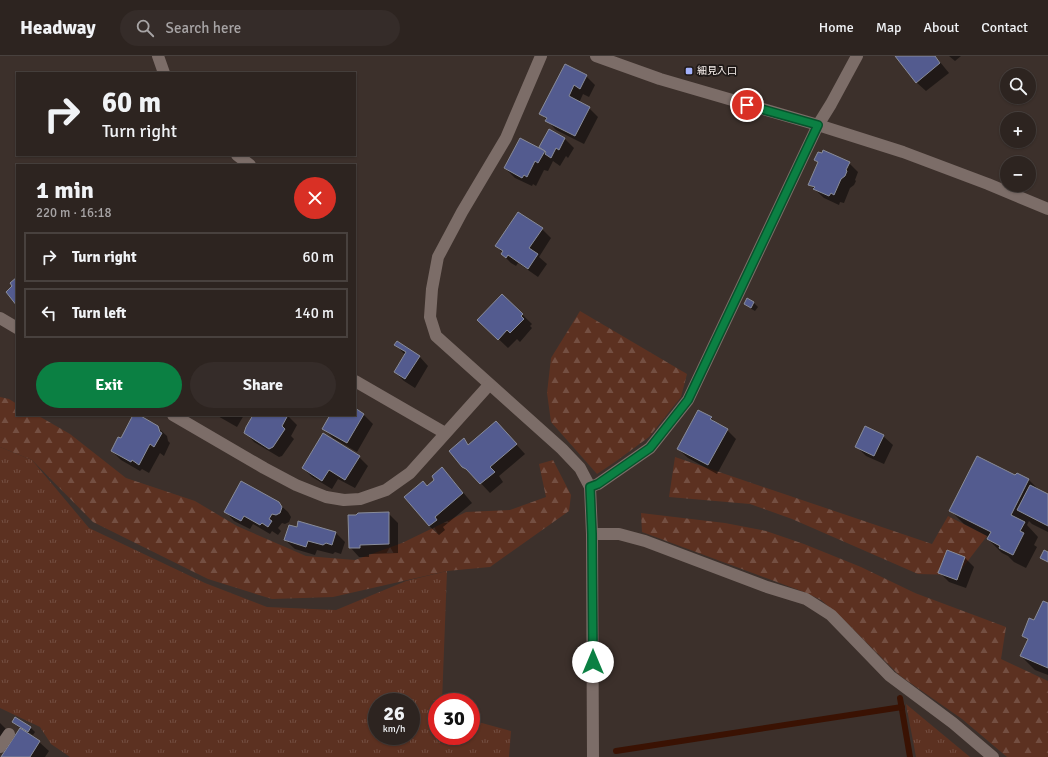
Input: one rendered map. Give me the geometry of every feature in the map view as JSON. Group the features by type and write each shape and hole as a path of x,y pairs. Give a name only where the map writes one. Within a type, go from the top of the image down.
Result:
{"street":[{"path":"158,56 164,72"},
{"path":"541,56 506,138 462,212 438,258 432,289 430,317 436,336 562,449 580,468 590,487 592,534 593,757"},
{"path":"596,56 660,79 818,125 903,152 988,184 1048,209"},
{"path":"590,487 598,484 650,448 688,400 818,125 857,56"},
{"path":"238,156 249,164"},
{"path":"0,318 16,327"},
{"path":"356,381 445,433"},
{"path":"175,416 296,485 326,497 344,500 360,499 386,490 410,472 489,385"},
{"path":"592,534 619,534 645,541 767,587 806,599 831,615 890,676 953,723 993,757"},
{"path":"0,747 9,734"}],"green space":[{"path":"580,311 687,374 681,397 649,437 597,474 551,422 547,393 551,358"},
{"path":"0,397 9,399 16,403 16,416 39,416 70,434 126,478 195,501 237,526 306,556 355,560 402,543 466,512 510,510 546,497 539,464 553,460 571,495 569,511 490,567 447,571 333,597 272,599 208,579 93,522 32,460 0,447"},
{"path":"0,447 32,460 89,528 205,583 267,607 336,610 406,581 447,571 442,693 428,693 428,745 480,745 480,722 511,731 509,757 70,757 51,744 40,727 0,708"},
{"path":"675,457 932,544 948,516 987,536 957,575 918,574 792,519 750,504 669,497"},
{"path":"641,513 725,523 766,531 804,544 861,567 915,593 1006,627 1001,659 1048,681 1048,757 1007,757 962,719 899,675 844,620 821,600 804,592 642,532"},
{"path":"906,704 970,757 916,757"}],"building":[{"path":"895,56 935,56 940,63 916,83"},
{"path":"565,64 587,75 580,89 574,85 569,96 590,107 575,136 545,121 547,118 539,114"},
{"path":"549,129 565,138 559,150 556,148 551,158 539,147"},
{"path":"520,138 545,151 538,163 535,161 527,177 524,175 522,178 504,168"},
{"path":"823,150 850,162 845,176 841,179 834,195 831,193 829,196 813,189 815,187 808,185 818,162 814,160 818,152 822,153"},
{"path":"518,212 543,228 529,248 538,254 528,269 508,255 506,258 501,254 503,251 495,246"},
{"path":"16,278 16,305 6,292 12,286 10,283"},
{"path":"502,294 523,314 521,316 524,319 510,333 507,330 498,340 477,320"},
{"path":"747,298 754,302 751,308 744,304"},
{"path":"397,341 420,356 405,379 394,372 406,352 394,345"},
{"path":"356,409 364,414 347,443 322,429 329,416 356,416"},
{"path":"698,410 712,417 710,419 728,429 708,465 677,449"},
{"path":"132,416 141,416 158,426 160,432 162,433 154,447 150,444 139,465 132,460 131,462 111,451 118,437 121,438"},
{"path":"252,416 287,416 282,426 285,429 273,447 269,449 244,433"},
{"path":"496,421 517,444 490,467 495,472 480,484 466,469 462,467 449,451 464,438 468,445"},
{"path":"865,426 884,435 874,456 855,447"},
{"path":"323,433 360,456 345,480 329,470 322,481 302,468"},
{"path":"977,456 1015,475 1017,473 1029,479 1011,515 1025,522 1020,531 1024,533 1013,555 999,548 1000,546 987,539 991,532 949,511"},
{"path":"442,467 463,493 435,517 437,520 429,526 404,497 423,481 427,486 434,480 432,476"},
{"path":"241,481 279,502 282,507 280,513 276,515 272,514 269,519 272,521 268,527 262,523 260,525 244,516 241,521 224,512"},
{"path":"1030,485 1048,494 1048,526 1017,510"},
{"path":"389,512 389,544 360,545 360,548 349,548 348,515 356,515 358,513"},
{"path":"298,521 336,532 332,545 326,543 323,545 308,541 306,547 284,540 289,525 297,527"},
{"path":"947,550 965,557 957,580 938,573"},
{"path":"1044,550 1048,552 1048,562 1040,558"},
{"path":"1043,601 1048,603 1048,668 1020,656 1028,639 1022,636 1029,618 1034,620"},
{"path":"15,717 31,727 28,732 12,722"},
{"path":"20,728 40,741 30,757 1,757"}],"waterway":[{"path":"900,698 910,757"},
{"path":"616,751 902,707"}],"place":[{"name":"細見入口","path":"689,71"}],"route":[{"path":"593,662 592,507 590,487 598,484 650,448 688,400 818,125 747,105"}]}
